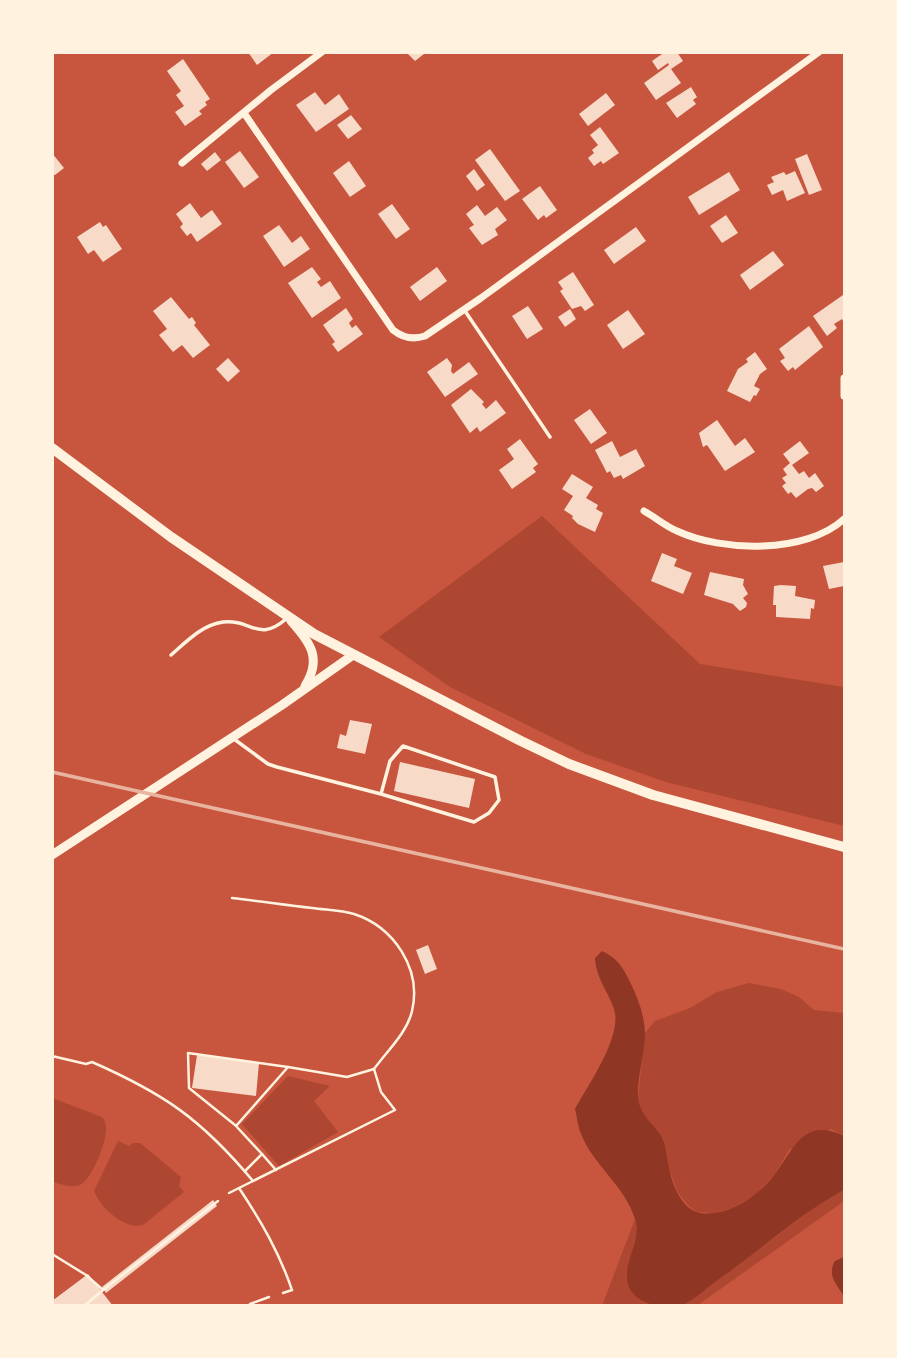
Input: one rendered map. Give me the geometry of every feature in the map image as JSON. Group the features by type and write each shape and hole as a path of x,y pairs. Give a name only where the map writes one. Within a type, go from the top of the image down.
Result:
{"main road":[{"path":"52,448 171,537 288,618 353,655 521,741 607,779 653,795 845,847"}],"street":[{"path":"182,163 322,52"},
{"path":"244,113 393,330 409,338 425,336 464,309 819,52"},
{"path":"845,378 845,396"},
{"path":"644,511 677,531 740,545 798,542 821,535 845,519"},
{"path":"288,618 300,631 313,655 313,670 302,690"},
{"path":"52,855 232,738 353,655"}],"lane":[{"path":"464,309 550,437"},
{"path":"171,654 207,627 224,622 264,631 288,618"},
{"path":"232,738 268,764 381,793 474,822 489,813 499,800 495,777 403,746 390,761 381,793"}],"path":[{"path":"232,898 353,914 374,923 394,940 405,955 413,975 412,1012 398,1040 374,1069 346,1077 188,1053 189,1088 236,1126 276,1170"},
{"path":"52,1056 86,1064 92,1062 158,1094 183,1110 223,1145 253,1181"},
{"path":"236,1126 288,1067"},
{"path":"229,1193 395,1110 381,1091 374,1069"},
{"path":"245,1171 262,1154"},
{"path":"239,1188 258,1215 285,1270 292,1290 283,1293"},
{"path":"84,1306 218,1201"},
{"path":"52,1254 86,1275 103,1290"},
{"path":"250,1304 269,1297"}],"shaded area":[{"path":"542,516 700,664 844,687 844,826 666,782 586,754 450,687 379,637"},
{"path":"602,951 622,967 638,1000 645,1033 638,1089 639,1104 662,1137 674,1184 685,1204 691,1209 700,1213 714,1213 746,1201 770,1180 795,1145 810,1133 819,1130 844,1136 844,1190 810,1211 693,1299 679,1306 653,1305 640,1300 631,1291 627,1274 636,1237 635,1219 624,1196 587,1145 578,1125 575,1109 603,1060 614,1033 614,1009 596,965 595,958"},
{"path":"749,983 781,989 799,997 814,1010 844,1013 844,1136 831,1129 789,1150 775,1174 755,1195 733,1208 715,1213 697,1212 678,1193 668,1166 664,1139 641,1113 638,1097 645,1033 655,1021 690,1008 717,992"},
{"path":"288,1076 330,1086 314,1101 338,1132 279,1166 242,1124"},
{"path":"52,1098 97,1115 105,1122 105,1136 99,1156 90,1175 80,1185 69,1186 53,1182"},
{"path":"118,1141 129,1146 140,1143 181,1177 179,1186 184,1192 143,1225 136,1226 121,1221 102,1204 94,1191"},
{"path":"844,1190 844,1201 698,1305 681,1306 824,1201"},
{"path":"635,1219 637,1231 626,1278 644,1302 653,1305 602,1306"},
{"path":"844,1257 844,1296 832,1271 835,1261"}],"building":[{"path":"248,52 274,52 257,65"},
{"path":"406,52 423,52 424,54 415,61"},
{"path":"665,52 677,52 683,61 671,69 681,83 656,100 644,83 669,65 668,63 658,70 652,61"},
{"path":"183,59 210,99 199,111 202,114 185,126 175,112 184,106 176,95 181,91 167,71"},
{"path":"691,87 697,97 693,100 696,104 677,118 666,103"},
{"path":"315,92 325,105 339,94 349,109 316,132 296,105"},
{"path":"606,93 615,105 588,126 579,114"},
{"path":"351,115 362,129 348,139 337,125"},
{"path":"600,127 619,153 603,164 601,161 594,166 588,158 598,145 590,135"},
{"path":"490,149 520,191 505,201 475,160"},
{"path":"240,151 259,177 244,188 225,162"},
{"path":"215,152 221,160 207,171 201,164"},
{"path":"52,153 64,168 55,175 52,174"},
{"path":"807,154 822,190 809,195 795,159"},
{"path":"349,161 366,186 350,197 333,173"},
{"path":"474,169 485,185 477,191 466,176"},
{"path":"795,171 805,193 787,201 783,190 772,195 767,185 774,182 771,177"},
{"path":"729,172 740,190 699,215 688,197"},
{"path":"540,186 557,210 538,220 522,199"},
{"path":"190,203 201,218 212,210 222,224 197,242 191,233 187,236 180,227 183,224 176,214"},
{"path":"392,204 410,229 396,239 378,214"},
{"path":"477,205 485,216 497,207 507,220 495,229 498,235 482,245 469,228 474,225 466,214"},
{"path":"726,215 738,233 722,243 710,226"},
{"path":"100,222 103,227 106,225 122,249 103,262 94,250 88,254 77,237"},
{"path":"279,225 292,243 301,236 310,249 284,267 263,236"},
{"path":"636,227 646,241 614,264 604,250"},
{"path":"773,251 784,265 750,290 740,275"},
{"path":"312,267 321,279 317,282 321,287 330,281 341,298 312,318 288,283"},
{"path":"437,267 447,281 420,301 410,287"},
{"path":"573,272 594,305 585,311 581,306 572,309 560,291 563,289 558,282"},
{"path":"843,295 844,323 842,319 834,324 837,328 827,336 813,316"},
{"path":"171,297 189,319 192,317 196,323 194,325 210,345 193,358 182,345 173,352 159,335 167,329 153,311"},
{"path":"528,306 543,329 527,339 512,316"},
{"path":"346,308 353,319 349,323 352,328 356,325 363,334 338,352 332,344 335,342 323,325"},
{"path":"570,309 576,319 565,327 558,317"},
{"path":"628,310 645,334 623,349 607,325"},
{"path":"809,326 823,347 795,370 793,367 788,371 780,361 785,358 779,349"},
{"path":"755,352 767,369 760,374 754,386 760,389 750,402 727,391 738,369 748,362 746,359"},
{"path":"228,358 240,371 228,382 216,369"},
{"path":"447,358 452,365 453,374 469,362 478,374 445,397 427,372"},
{"path":"471,389 484,402 482,404 486,409 496,400 506,413 480,432 477,427 470,433 451,405"},
{"path":"590,409 607,433 591,444 574,420"},
{"path":"717,420 735,446 745,438 755,452 725,471 707,445 703,447 699,433"},
{"path":"520,439 538,464 533,468 536,472 512,489 499,470 514,459 507,449"},
{"path":"612,441 620,457 636,449 645,466 623,479 621,475 614,478 610,471 607,473 595,450"},
{"path":"800,441 809,453 792,465 799,474 804,471 809,478 815,473 824,486 816,492 812,488 808,489 796,498 791,492 788,494 782,486 786,483 782,478 787,475 783,469 790,463 783,454"},
{"path":"572,474 593,487 586,498 598,505 596,509 603,513 595,532 578,524 573,516 564,510 573,496 562,489"},
{"path":"662,553 677,559 674,566 692,573 683,594 651,581"},
{"path":"844,562 844,586 829,589 823,566"},
{"path":"710,572 744,579 743,585 748,594 743,598 747,603 746,607 740,611 733,604 704,595"},
{"path":"774,586 796,586 795,596 815,600 810,619 776,617 776,605 773,605"},
{"path":"350,720 372,724 365,754 337,748 340,734 346,736"},
{"path":"400,762 475,779 469,808 394,791"},
{"path":"428,945 437,969 425,974 416,950"},
{"path":"197,1055 259,1063 256,1096 192,1088"},
{"path":"213,1200 217,1206 106,1293 102,1287"},
{"path":"88,1274 113,1306 52,1306 52,1301"}],"railway":[{"path":"52,772 844,949"}]}
